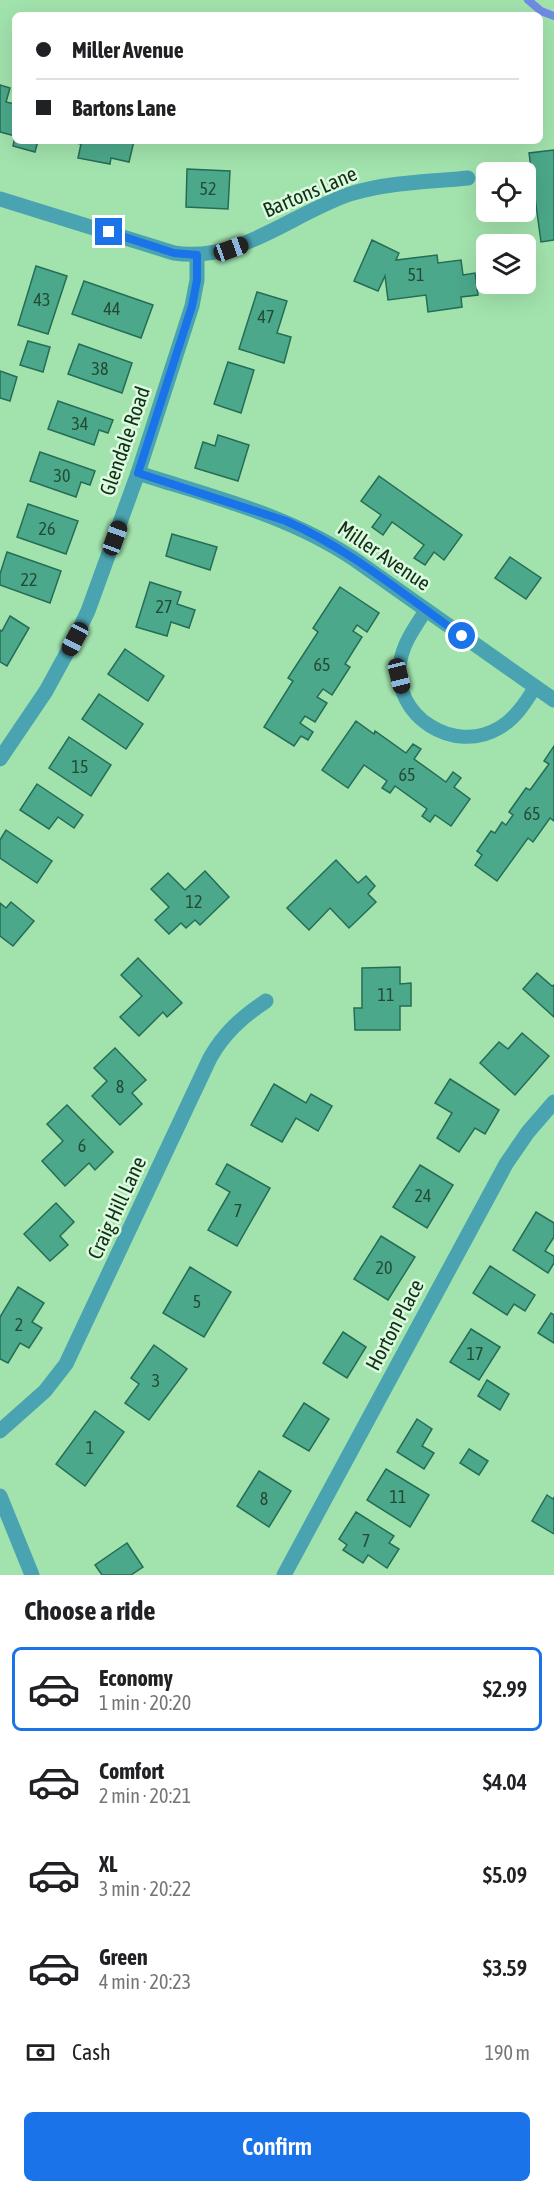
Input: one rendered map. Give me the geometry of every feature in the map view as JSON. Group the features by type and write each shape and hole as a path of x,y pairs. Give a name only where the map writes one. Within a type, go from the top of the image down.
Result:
{"street":[{"name":"Bartons Lane","path":"0,199 174,253 197,255 220,252 244,244 351,194 390,185 468,178"},
{"name":"Glendale Road","path":"0,759 45,691 75,639 100,581 192,306 197,280 197,255"},
{"name":"Miller Avenue","path":"138,473 286,521 303,529 337,548 554,700"},
{"name":"Craig Hill Lane","path":"0,1431 45,1391 66,1364 217,1045 239,1020 266,1001"},
{"name":"Horton Place","path":"284,1575 506,1164 528,1132 554,1102"},
{"path":"0,1496 32,1575"}],"lane":[{"path":"426,610 408,638 403,651 399,676 407,700 424,722 446,735 458,738 484,734 498,729 509,721 535,687"}],"building":[{"path":"0,85 10,88 6,102 12,103 12,135 0,132"},
{"path":"13,144 37,144 35,152 13,146"},
{"path":"81,144 133,144 129,162 111,158 110,164 78,158"},
{"path":"554,150 554,240 541,242 536,205 536,162 530,162 529,153"},
{"path":"187,169 230,171 228,209 186,207"},
{"path":"372,240 399,253 396,260 437,255 438,263 461,260 463,275 475,273 476,294 478,295 461,297 462,307 428,312 426,295 388,300 385,276 378,291 354,281"},
{"path":"36,266 67,276 48,334 18,325"},
{"path":"84,281 153,305 141,338 72,314"},
{"path":"257,292 287,301 277,333 291,337 284,363 239,349"},
{"path":"28,341 50,347 43,372 20,365"},
{"path":"79,344 132,363 122,393 68,374"},
{"path":"228,362 254,370 241,413 214,404"},
{"path":"0,371 17,377 10,401 0,398"},
{"path":"58,401 113,420 108,433 99,430 94,445 48,429"},
{"path":"218,435 249,445 238,481 195,468 203,442 215,446"},
{"path":"40,452 95,471 90,485 81,482 76,497 30,481"},
{"path":"379,476 462,535 444,560 434,552 425,565 414,558 424,545 392,522 383,535 372,527 381,515 361,501"},
{"path":"28,504 78,521 66,554 17,537"},
{"path":"172,534 217,547 210,570 166,556"},
{"path":"7,552 61,571 50,603 0,585 0,574"},
{"path":"510,557 541,578 526,599 495,578"},
{"path":"150,582 181,592 177,604 195,610 189,628 171,622 167,636 136,627"},
{"path":"340,587 379,613 367,632 357,625 353,631 362,637 345,664 350,667 332,695 323,689 317,697 327,703 315,722 305,716 300,723 313,732 308,740 301,736 294,746 264,727 293,681 288,678 318,632 313,628"},
{"path":"10,616 29,628 7,666 0,662 0,630 2,631"},
{"path":"125,649 164,676 148,701 108,674"},
{"path":"99,694 143,724 126,749 82,719"},
{"path":"356,721 374,734 375,731 406,753 413,744 421,749 414,759 446,782 453,772 461,778 454,787 470,799 451,826 435,815 430,822 422,816 427,809 395,786 390,793 382,788 387,781 364,765 348,788 322,770"},
{"path":"69,737 111,765 91,796 49,768"},
{"path":"554,746 554,821 550,818 533,842 528,838 497,881 475,865 482,855 477,851 491,831 495,833 502,822 506,825 513,815 509,812 526,788 530,790 549,764 544,761"},
{"path":"37,784 83,815 74,828 58,817 49,829 20,810"},
{"path":"6,830 52,861 37,883 0,858 0,840"},
{"path":"336,860 358,883 366,876 375,886 368,894 376,902 349,928 330,908 309,930 287,908"},
{"path":"205,871 229,897 200,925 195,920 186,928 181,923 169,934 155,920 169,907 151,889 168,873 185,890"},
{"path":"11,902 34,921 13,946 0,936 0,903 6,908"},
{"path":"138,958 182,1003 167,1017 163,1012 139,1036 120,1017 142,996 121,975"},
{"path":"400,967 400,984 411,983 411,1006 400,1006 400,1030 355,1030 354,1008 362,1008 362,968"},
{"path":"537,973 552,986 554,985 554,1017 523,989"},
{"path":"522,1033 549,1056 515,1095 480,1063 499,1042 508,1049"},
{"path":"115,1048 146,1080 132,1093 142,1104 120,1125 92,1096 107,1081 94,1068"},
{"path":"450,1079 499,1110 485,1134 475,1128 459,1152 437,1138 452,1113 435,1103"},
{"path":"274,1084 306,1103 311,1094 332,1106 318,1131 296,1118 282,1142 251,1125"},
{"path":"67,1105 113,1152 95,1170 89,1163 65,1186 42,1161 63,1141 47,1124"},
{"path":"227,1164 270,1188 237,1246 208,1230 230,1192 216,1184"},
{"path":"420,1165 453,1185 427,1228 393,1207"},
{"path":"56,1203 74,1222 60,1236 68,1245 50,1261 24,1234"},
{"path":"536,1212 554,1223 554,1237 545,1251 554,1256 554,1263 548,1273 513,1250"},
{"path":"381,1236 415,1257 388,1300 354,1279"},
{"path":"490,1266 535,1295 525,1311 514,1304 507,1315 473,1293"},
{"path":"190,1267 231,1292 204,1337 163,1313"},
{"path":"18,1287 44,1303 32,1322 42,1328 29,1348 20,1343 8,1363 0,1359 0,1317"},
{"path":"551,1313 554,1315 554,1343 538,1333"},
{"path":"471,1329 500,1347 479,1380 450,1362"},
{"path":"343,1332 366,1347 347,1378 323,1363"},
{"path":"154,1345 187,1369 149,1420 125,1403 139,1384 131,1378"},
{"path":"487,1380 509,1394 500,1410 478,1396"},
{"path":"304,1403 329,1419 309,1451 283,1436"},
{"path":"95,1411 124,1432 85,1486 56,1464"},
{"path":"417,1419 432,1429 422,1446 434,1453 424,1469 397,1452"},
{"path":"469,1449 488,1461 479,1475 460,1463"},
{"path":"386,1469 429,1495 410,1527 367,1500"},
{"path":"259,1471 291,1491 269,1527 237,1506"},
{"path":"547,1495 553,1499 554,1497 554,1534 532,1521"},
{"path":"356,1512 394,1536 389,1543 399,1549 387,1568 368,1555 363,1563 343,1550 347,1545 339,1539"},
{"path":"127,1543 143,1567 131,1575 102,1575 95,1565"}],"waterway":[{"path":"528,0 541,11 554,16"}],"route":[{"path":"109,232 174,253 197,255 197,280 192,306 138,473 286,521 303,529 337,548 462,636"}]}
